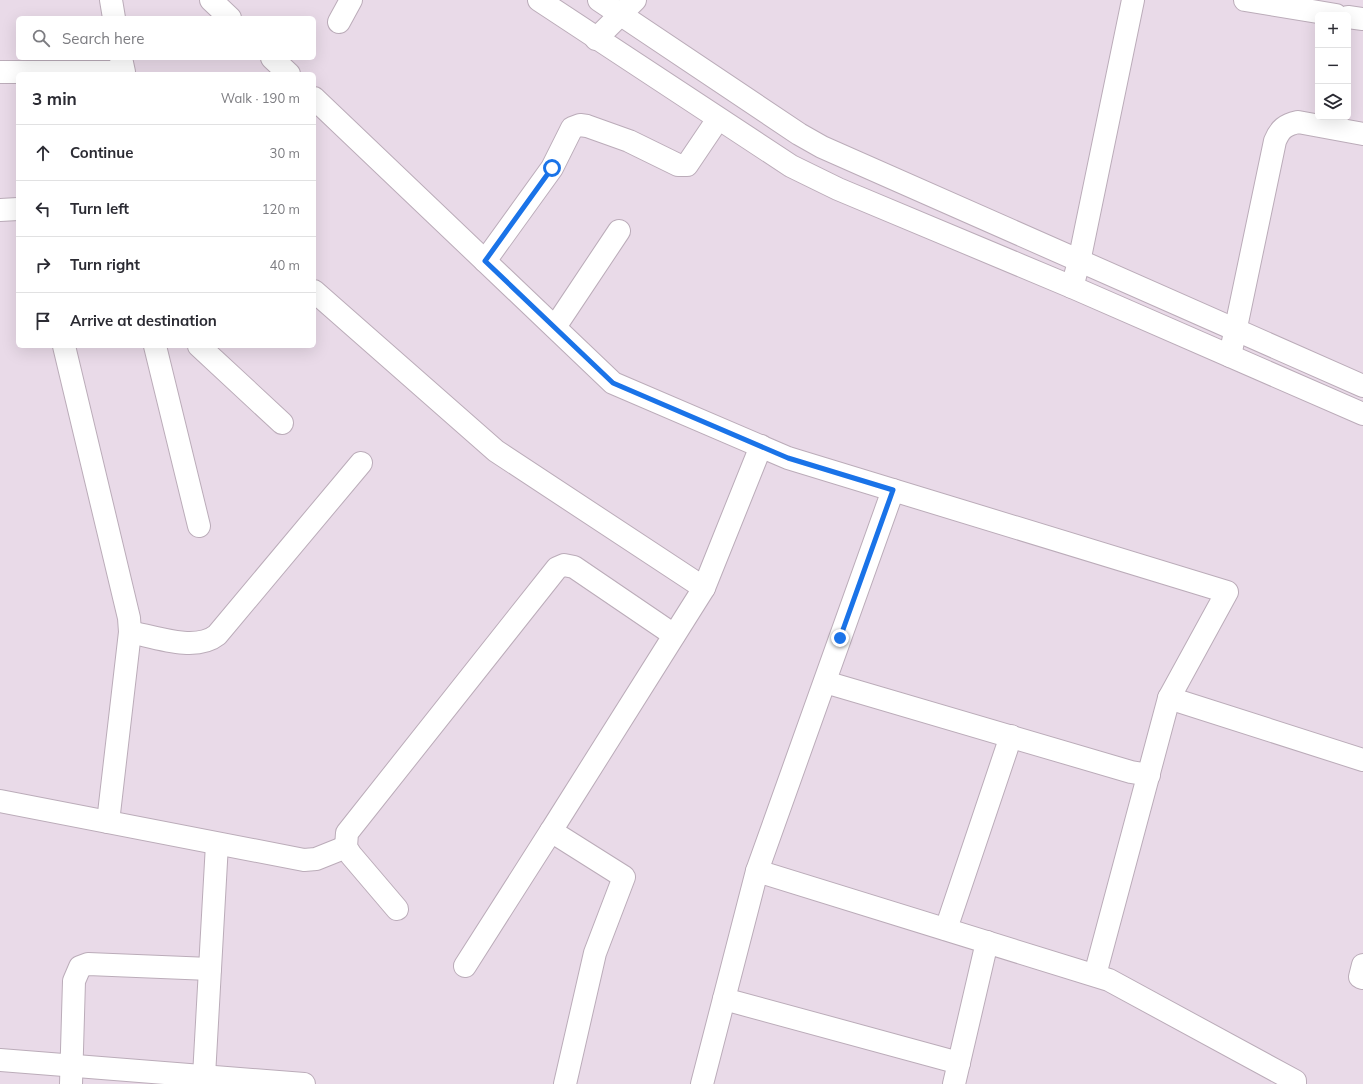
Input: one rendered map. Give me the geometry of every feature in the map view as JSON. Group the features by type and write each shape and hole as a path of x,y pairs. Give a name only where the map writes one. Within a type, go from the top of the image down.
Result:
{"street":[{"path":"111,0 114,16"},
{"path":"211,0 228,16"},
{"path":"339,22 351,0"},
{"path":"540,0 596,39 791,166 838,189 1072,287 1363,414"},
{"path":"599,0 628,7 810,141 1079,262 1363,386"},
{"path":"1072,287 1079,262 1133,0"},
{"path":"1244,0 1318,12"},
{"path":"596,39 628,7"},
{"path":"1351,17 1363,19"},
{"path":"274,60 287,72"},
{"path":"0,72 124,68"},
{"path":"316,100 613,383 788,458 1227,592 1169,698 1095,975"},
{"path":"485,261 552,168 572,128 580,125 587,126 641,146 678,165 687,165 718,118"},
{"path":"1230,356 1237,330 1275,141 1280,130 1288,124 1298,122 1363,134"},
{"path":"0,210 16,209"},
{"path":"555,327 619,231"},
{"path":"316,292 496,451 704,588"},
{"path":"64,348 126,603 130,632 108,822"},
{"path":"155,348 199,526"},
{"path":"201,348 282,423"},
{"path":"465,966 704,588 761,446"},
{"path":"130,632 190,643 201,643 210,640 217,635 361,463"},
{"path":"702,1084 757,871 893,490"},
{"path":"397,909 351,855 346,847 347,833 557,568 564,565 574,567 674,635"},
{"path":"825,682 1131,772 1149,775"},
{"path":"1169,698 1363,760"},
{"path":"946,929 1011,736"},
{"path":"0,801 304,860 316,859 346,847"},
{"path":"551,831 624,877 595,953 565,1084"},
{"path":"204,1076 217,844"},
{"path":"757,871 1109,980 1295,1081 1295,1084"},
{"path":"724,999 957,1074 987,942"},
{"path":"72,1075 74,981 76,973 80,967 88,964 210,968"},
{"path":"1363,965 1360,977 1363,978"},
{"path":"0,1060 72,1075 204,1076 304,1084"}],"route":[{"path":"552,168 485,261 613,383 788,458 893,490 840,638"}]}
